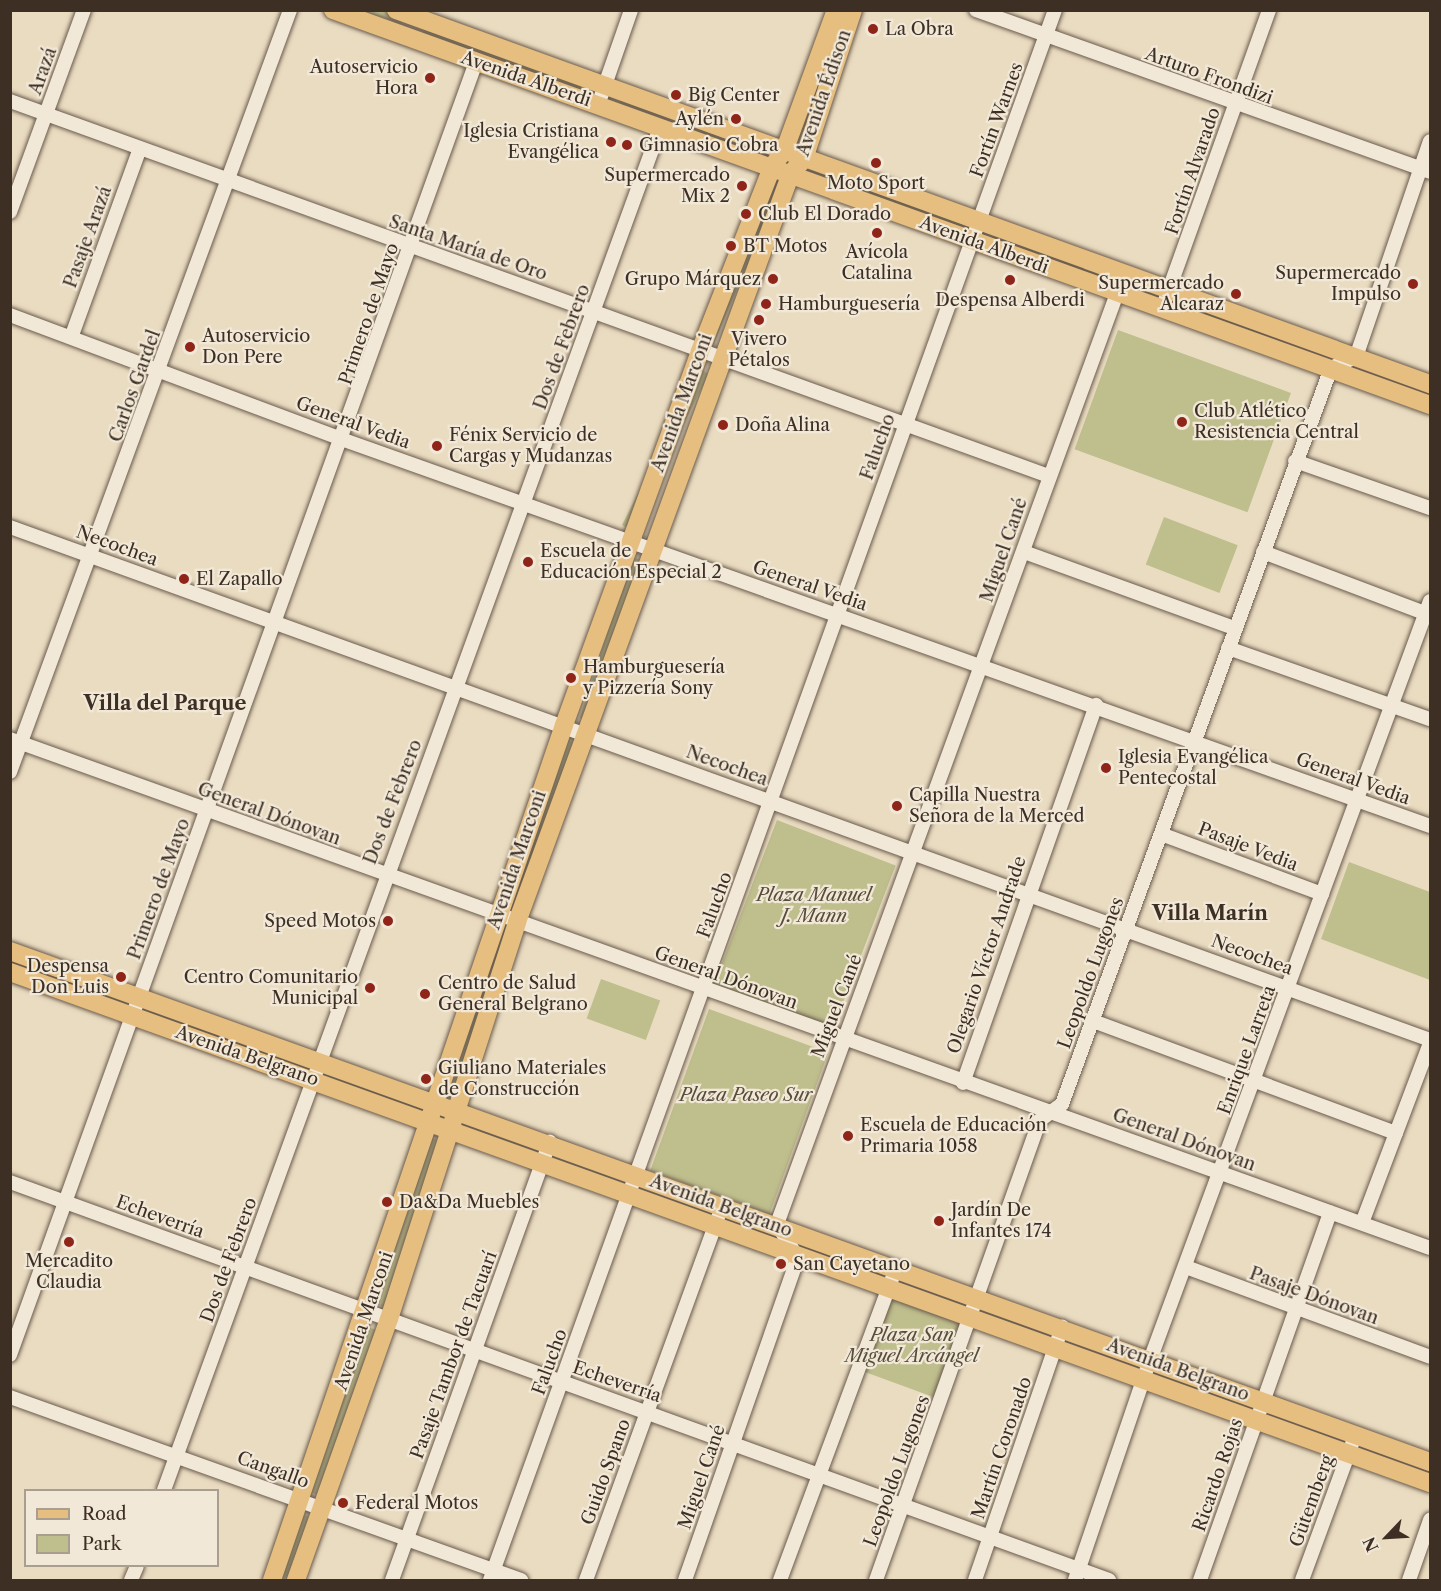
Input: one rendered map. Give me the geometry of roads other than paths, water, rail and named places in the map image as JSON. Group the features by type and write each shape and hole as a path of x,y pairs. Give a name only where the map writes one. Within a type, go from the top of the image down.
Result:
{"main road":[{"name":"Avenida Alberdi","path":"333,10 791,173 1117,294 1431,405"},
{"name":"Avenida Alberdi","path":"396,10 416,14 604,86 785,149 804,159 1431,384"},
{"name":"Avenida Édison","path":"785,149 836,10"},
{"name":"Avenida Édison","path":"791,173 804,159 853,10"},
{"name":"Avenida Marconi","path":"272,1581 369,1312 498,915 564,725 700,351 772,167 785,149"},
{"name":"Avenida Marconi","path":"296,1581 389,1319 452,1131 517,922 791,173"},
{"name":"Avenida Belgrano","path":"10,951 550,1142 637,1176 777,1224 1431,1462"},
{"name":"Avenida Belgrano","path":"10,972 630,1194 798,1258 889,1288 1431,1483"}],"street":[{"name":"Arazá","path":"10,212 84,10"},
{"name":"Carlos Gardel","path":"10,772 25,745 160,369 231,180 290,10"},
{"path":"598,105 631,10"},
{"name":"Arturo Frondizi","path":"976,10 1235,105 1425,170"},
{"name":"Fortín Warnes","path":"975,241 980,221 1055,10"},
{"name":"Fortín Alvarado","path":"1162,309 1269,10"},
{"path":"408,37 416,14"},
{"name":"Primero de Mayo","path":"10,1355 206,810 344,440 476,62"},
{"name":"Santa María de Oro","path":"10,102 139,151 231,180 412,248 594,311 1049,476"},
{"name":"Dos de Febrero","path":"165,1489 244,1267 322,1062 385,875 524,504 660,128"},
{"path":"1330,369 1356,357 1425,170 1431,141"},
{"name":"Pasaje Arazá","path":"72,335 139,151"},
{"name":"Falucho","path":"492,1576 704,990 836,613 975,241"},
{"name":"Miguel Cané","path":"777,1224 842,1040 913,857 1124,274"},
{"name":"General Vedia","path":"10,315 72,335 344,440 1096,705 1431,826"},
{"name":"Leopoldo Lugones","path":"876,1581 1047,1110 1062,1104 1330,369"},
{"path":"1295,461 1431,508"},
{"name":"Necochea","path":"10,527 585,732 913,857 1127,929 1431,1041"},
{"path":"1024,552 1234,628"},
{"path":"1263,552 1429,610"},
{"name":"Enrique Larreta","path":"1077,1575 1143,1379 1255,1081 1356,799 1429,610"},
{"path":"1228,648 1431,719"},
{"name":"Olegario Víctor Andrade","path":"963,1083 1025,895 1096,705"},
{"name":"General Dónovan","path":"10,739 842,1040 1047,1110 1431,1248"},
{"name":"Pasaje Vedia","path":"1161,834 1322,894"},
{"path":"1093,1021 1396,1133"},
{"path":"1362,1223 1431,1041"},
{"name":"Pasaje Tambor de Tacuarí","path":"392,1581 550,1142"},
{"name":"Echeverría","path":"10,1182 905,1504 1077,1575 1109,1581"},
{"name":"Guido Spano","path":"586,1581 722,1206"},
{"name":"Ricardo Rojas","path":"1200,1581 1330,1212"},
{"path":"777,1224 798,1258"},
{"name":"Miguel Cané","path":"686,1581 798,1258"},
{"name":"Pasaje Dónovan","path":"1186,1267 1431,1358"},
{"path":"780,1581 896,1268"},
{"name":"Martín Coronado","path":"975,1581 1062,1327"},
{"name":"Cangallo","path":"10,1397 178,1454 323,1507 407,1539 492,1576 521,1581"},
{"name":"Gütemberg","path":"1302,1581 1356,1434"},
{"path":"1409,1581 1431,1520"},
{"path":"131,1581 137,1567"}],"place":[{"name":"La Obra","path":"873,29"},
{"name":"Autoservicio Hora","path":"430,78"},
{"name":"Big Center","path":"676,95"},
{"name":"Aylén","path":"736,119"},
{"name":"Iglesia Cristiana Evangélica","path":"611,142"},
{"name":"Gimnasio Cobra","path":"627,145"},
{"name":"Moto Sport","path":"876,163"},
{"name":"Supermercado Mix 2","path":"742,186"},
{"name":"Club El Dorado","path":"746,214"},
{"name":"Avícola Catalina","path":"877,233"},
{"name":"BT Motos","path":"731,246"},
{"name":"Grupo Márquez","path":"773,279"},
{"name":"Despensa Alberdi","path":"1010,280"},
{"name":"Supermercado Impulso","path":"1413,284"},
{"name":"Supermercado Alcaraz","path":"1236,294"},
{"name":"Hamburguesería","path":"766,304"},
{"name":"Vivero Pétalos","path":"759,320"},
{"name":"Autoservicio Don Pere","path":"190,347"},
{"name":"Club Atlético Resistencia Central","path":"1182,422"},
{"name":"Doña Alina","path":"723,425"},
{"name":"Fénix Servicio de Cargas y Mudanzas","path":"437,446"},
{"name":"Escuela de Educación Especial 2","path":"528,562"},
{"name":"El Zapallo","path":"184,579"},
{"name":"Hamburguesería y Pizzería Sony","path":"571,678"},
{"name":"Iglesia Evangélica Pentecostal","path":"1106,768"},
{"name":"Capilla Nuestra Señora de la Merced","path":"897,806"},
{"name":"Speed Motos","path":"388,921"},
{"name":"Despensa Don Luis","path":"121,977"},
{"name":"Centro Comunitario Municipal","path":"370,988"},
{"name":"Centro de Salud General Belgrano","path":"425,994"},
{"name":"Giuliano Materiales de Construcción","path":"426,1079"},
{"name":"Escuela de Educación Primaria 1058","path":"848,1136"},
{"name":"Da&Da Muebles","path":"387,1202"},
{"name":"Jardín De Infantes 174","path":"939,1221"},
{"name":"Mercadito Claudia","path":"69,1242"},
{"name":"San Cayetano","path":"781,1264"},
{"name":"Federal Motos","path":"343,1503"}],"district":[{"name":"Villa del Parque","path":"165,703"},
{"name":"Villa Marín","path":"1210,913"}],"park label":[{"name":"Plaza Manuel J. Mann","path":"814,906"},
{"name":"Plaza Paseo Sur","path":"746,1095"},
{"name":"Plaza San Miguel Arcángel","path":"912,1346"}]}
